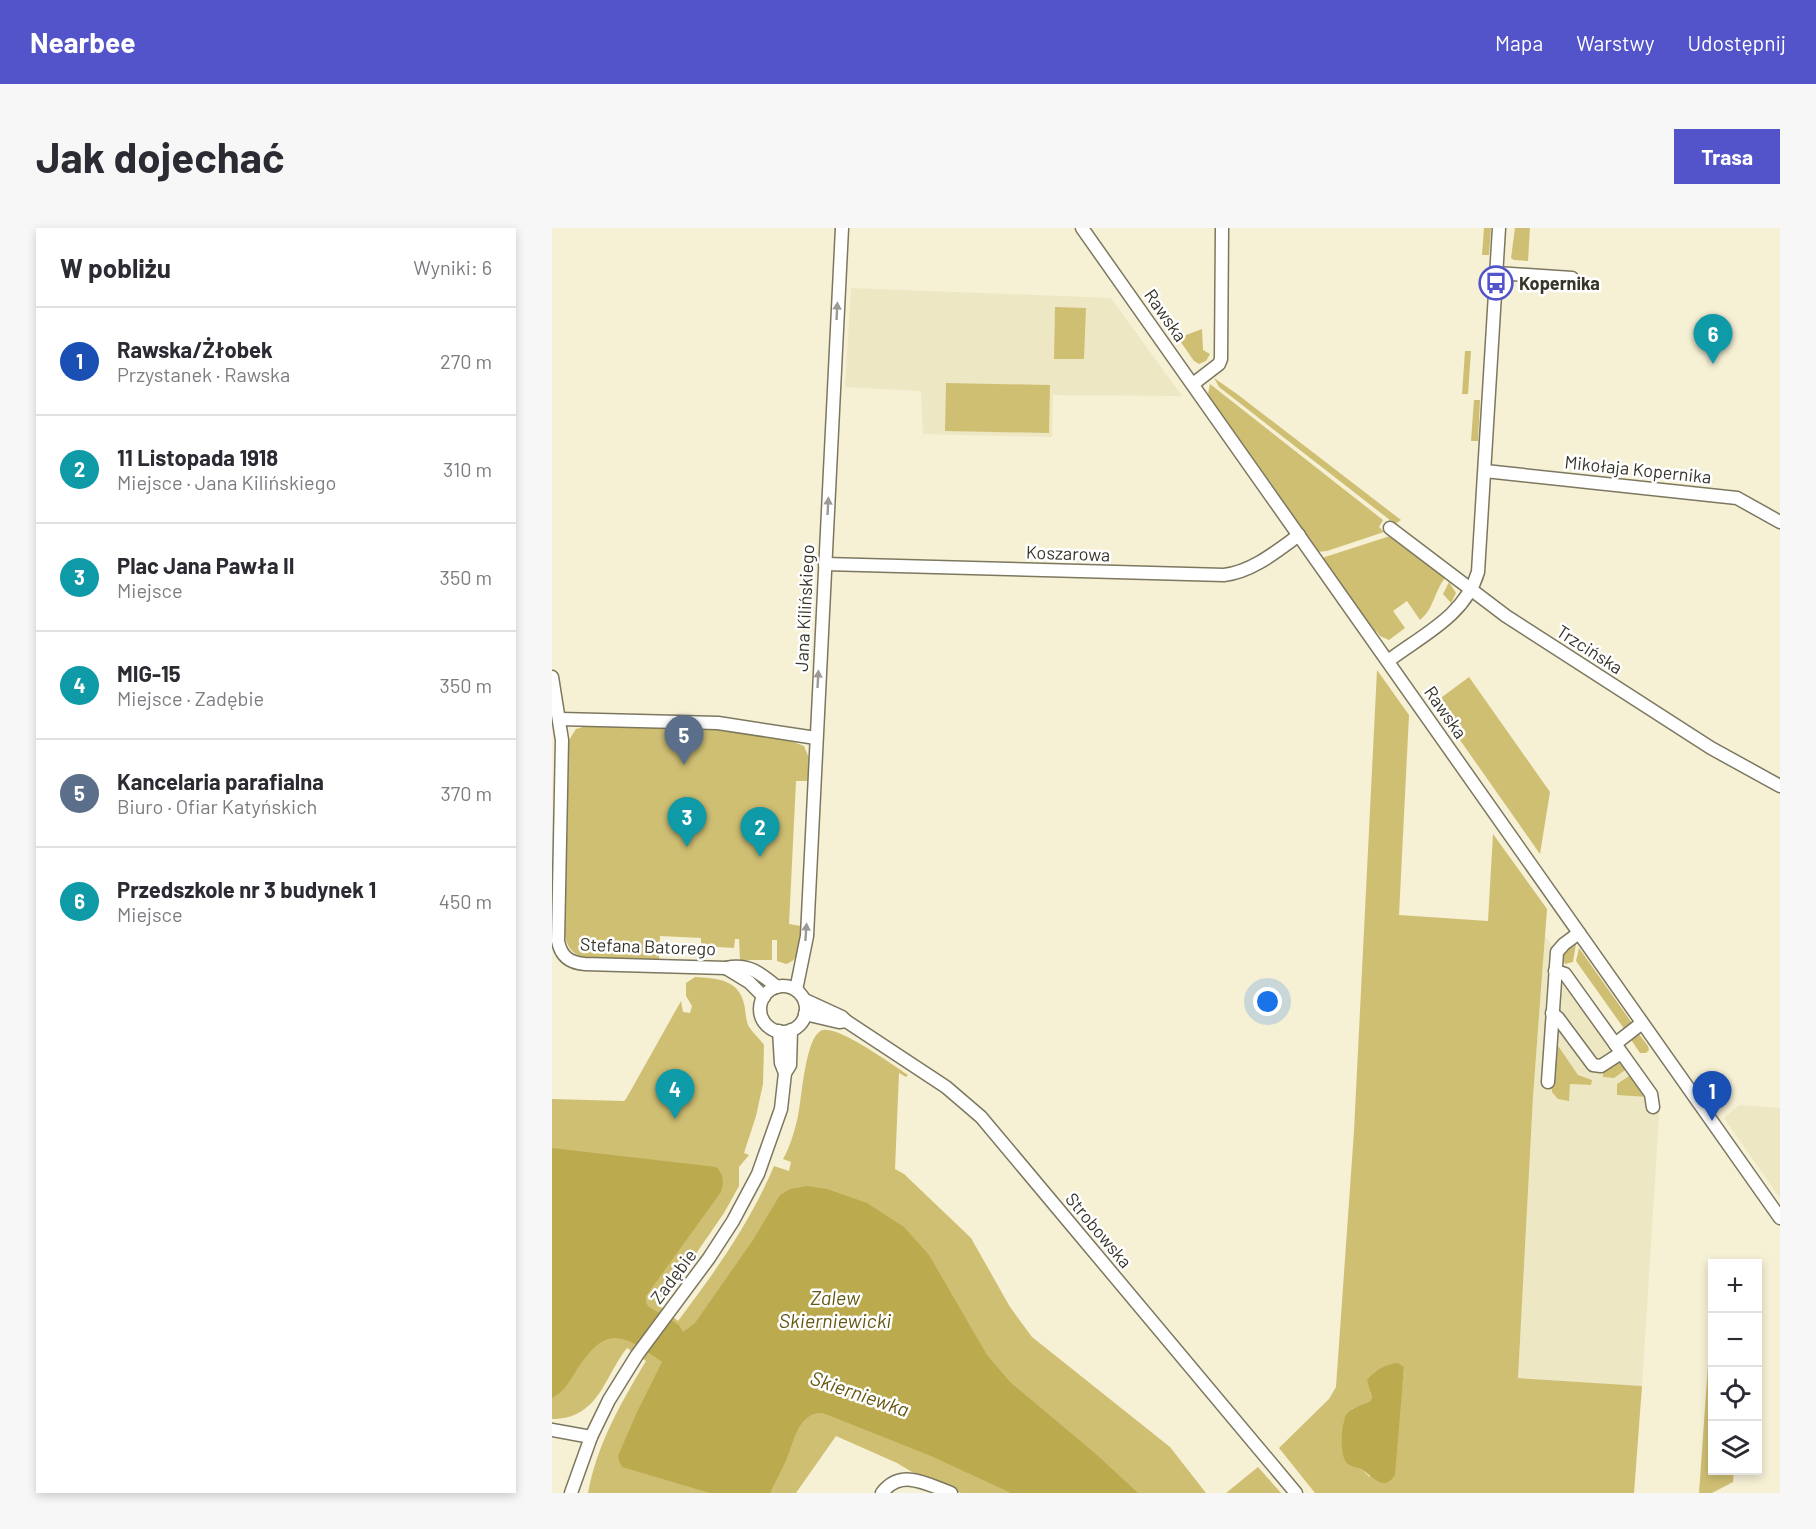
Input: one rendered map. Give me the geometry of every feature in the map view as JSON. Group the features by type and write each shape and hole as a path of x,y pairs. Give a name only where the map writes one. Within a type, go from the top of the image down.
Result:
{"street":[{"name":"Jana Kilińskiego","path":"796,990 807,936 842,228"},
{"name":"Rawska","path":"1082,228 1780,1218"},
{"path":"1193,384 1219,364 1221,359 1222,228"},
{"path":"1388,661 1460,607 1472,590 1479,572 1499,228"},
{"path":"1497,273 1572,278"},
{"name":"Mikołaja Kopernika","path":"1485,471 1737,498 1780,522"},
{"name":"Trzcińska","path":"1390,528 1506,616 1711,748 1780,786"},
{"name":"Koszarowa","path":"825,564 1224,575 1237,574 1299,535"},
{"name":"Stefana Batorego","path":"552,677 555,706 560,719 563,754 558,941 561,953 571,962 577,963 751,968 777,987"},
{"path":"560,719 718,723 816,738"},
{"path":"1548,1082 1555,970 1559,950 1579,933"},
{"name":"Stefana Batorego","path":"726,968 749,982 764,997"},
{"path":"1555,970 1568,977 1651,1094 1653,1107"},
{"path":"784,986 796,990 805,1000 805,1014 801,1023 785,1030 768,1025 760,1007 764,997 771,989 777,987 784,986"},
{"name":"Strobowska","path":"805,1000 836,1013 846,1022 946,1087 981,1117 1296,1493"},
{"path":"1552,1013 1557,1016 1593,1065 1603,1065 1642,1023"},
{"name":"Strobowska","path":"805,1014 846,1022"},
{"name":"Zadębie","path":"571,1493 604,1408 637,1355 733,1221 753,1183 781,1109 785,1073 781,1063 785,1030"},
{"path":"552,1430 591,1437"},
{"path":"882,1493 898,1480 908,1479 917,1480 951,1493"}],"shaded area":[{"path":"1484,228 1491,228 1489,255 1482,255"},
{"path":"1515,228 1530,228 1528,261 1511,258"},
{"path":"851,288 1111,298 1182,396 1053,395 1052,437 923,434 921,391 845,387"},
{"path":"1055,307 1086,308 1084,359 1054,359"},
{"path":"1202,329 1203,350 1210,354 1206,361 1199,364 1194,361 1178,338"},
{"path":"1465,351 1471,351 1468,394 1462,394"},
{"path":"1214,378 1401,520 1395,524 1219,387"},
{"path":"946,383 1050,385 1049,433 945,431"},
{"path":"1210,384 1383,520 1379,527 1384,532 1327,551 1317,552 1219,412 1208,394"},
{"path":"1474,400 1480,400 1478,441 1471,441"},
{"path":"1390,536 1445,578 1428,611 1420,620 1407,601 1393,611 1405,628 1389,640 1380,636 1376,631 1374,632 1322,558"},
{"path":"1449,582 1456,593 1451,603 1443,594"},
{"path":"1377,670 1409,715 1399,915 1488,921 1493,834 1547,909 1533,1097 1518,1378 1642,1386 1634,1493 1315,1493 1279,1448 1329,1399 1336,1387 1354,1131","holes":["1404,1367 1401,1395 1370,1477 1360,1468 1343,1431 1344,1420 1352,1409 1370,1401 1372,1398 1370,1392"]},
{"path":"1469,677 1550,792 1540,854 1434,703"},
{"path":"586,726 722,729 791,741 804,746 809,758 808,781 796,781 789,924 801,926 800,943 798,954 791,962 786,964 777,961 777,940 772,940 772,960 740,960 739,939 735,939 734,948 701,946 701,938 660,936 659,960 591,959 584,958 570,949 565,934 569,740 576,729"},
{"path":"1545,936 1660,1100 1642,1386 1518,1378 1533,1097"},
{"path":"1573,943 1576,944 1573,962 1565,964 1561,955"},
{"path":"1579,948 1632,1023 1625,1030 1576,961"},
{"path":"695,977 718,979 737,989 745,1007 749,1027 764,1045 763,1084 744,1153 749,1155 739,1167 739,1186 724,1213 660,1306 678,1321 731,1246 765,1187 774,1166 789,1171 791,1162 783,1159 797,1121 808,1055 817,1034 823,1030 831,1030 866,1047 908,1075 906,1077 899,1073 895,1169 904,1174 971,1238 1010,1307 1032,1337 1170,1447 1206,1493 961,1493 917,1475 897,1463 836,1436 796,1493 588,1493 604,1441 619,1408 646,1361 627,1348 590,1404 580,1412 568,1417 552,1419 552,1099 624,1101 681,1001 683,1012 690,1013 692,1006 686,996 686,983"},
{"path":"1639,1034 1648,1046 1649,1050 1646,1053 1640,1053 1630,1038"},
{"path":"1554,1040 1578,1075 1592,1080 1591,1085 1570,1084 1569,1101 1558,1099 1552,1092"},
{"path":"1614,1063 1622,1063 1628,1068 1614,1078 1603,1077 1603,1070"},
{"path":"1632,1074 1648,1097 1617,1095 1617,1084"},
{"path":"1739,1105 1780,1108 1780,1198 1724,1118"},
{"path":"1708,1364 1708,1475 1734,1475 1733,1482 1712,1493 1699,1493"},
{"path":"1258,1467 1281,1493 1226,1493"}],"water":[{"name":"Zalew Skierniewicki","path":"552,1148 716,1167 719,1170 723,1178 721,1192 646,1296 646,1303 649,1307 679,1325 683,1332 695,1323 753,1240 780,1195 790,1189 807,1186 827,1189 867,1203 904,1227 929,1255 987,1355 1010,1382 1097,1455 1138,1493 1011,1493 931,1456 823,1413 808,1417 799,1428 770,1493 710,1493 622,1467 618,1456 662,1362 625,1340 615,1338 606,1340 596,1346 566,1386 552,1398"},
{"path":"1398,1363 1404,1367 1395,1475 1391,1480 1382,1483 1345,1461 1342,1448 1343,1426 1348,1412 1372,1398 1367,1380 1381,1368"}],"place":[{"name":"Kopernika","path":"1496,283"},
{"name":"Przedszkole nr 3 budynek 1","path":"1713,364"},
{"name":"Kancelaria parafialna","path":"684,765"},
{"name":"Plac Jana Pawła II","path":"687,847"},
{"name":"11 Listopada 1918","path":"760,857"},
{"name":"MIG-15","path":"675,1119"},
{"name":"Rawska/Żłobek","path":"1712,1121"}],"water label":[{"name":"Skierniewka","path":"860,1393"}]}
